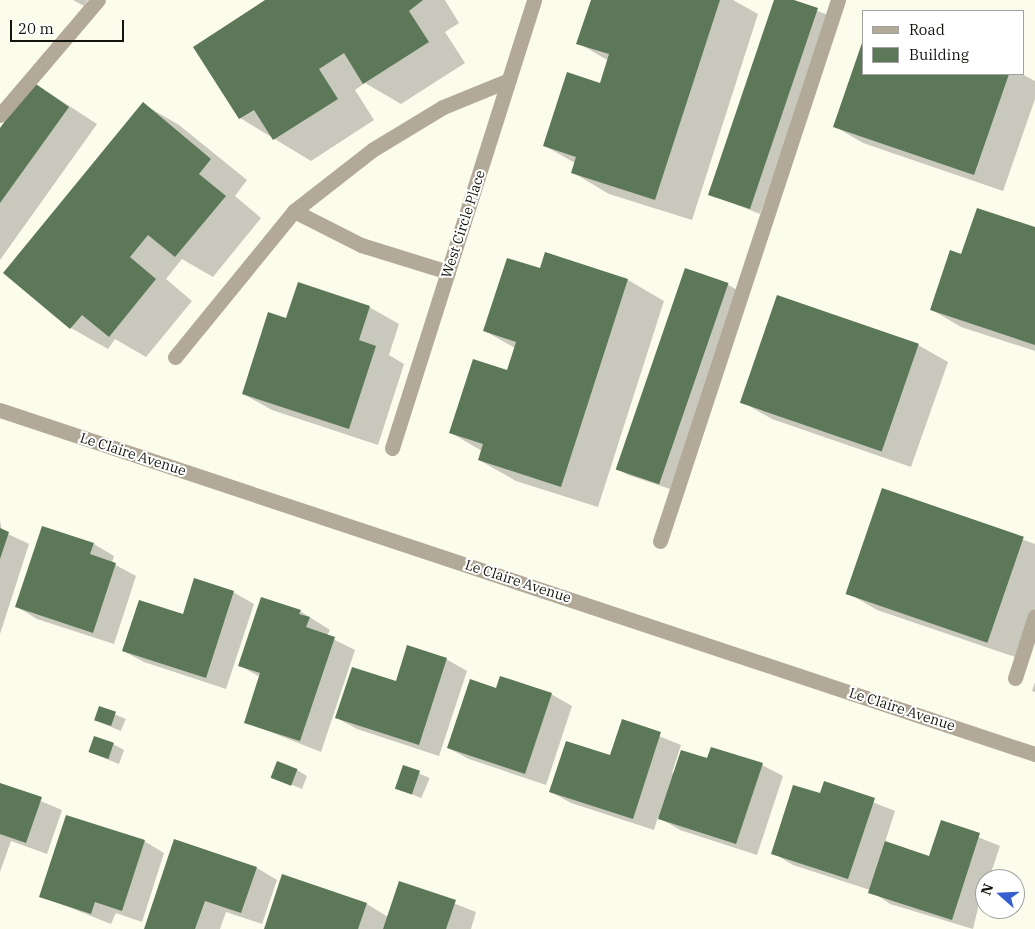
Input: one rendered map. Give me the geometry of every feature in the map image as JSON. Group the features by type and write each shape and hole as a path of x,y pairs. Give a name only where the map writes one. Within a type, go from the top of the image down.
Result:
{"street":[{"path":"0,114 98,0"},
{"name":"West Circle Place","path":"392,448 534,0"},
{"path":"660,541 838,0"},
{"path":"175,357 294,211 372,150 443,107 508,80"},
{"path":"294,211 361,244 448,272"},
{"name":"Le Claire Avenue","path":"0,410 1035,754"},
{"path":"1014,678 1035,616"}],"building":[{"path":"265,0 423,0 409,11 429,42 363,84 344,53 319,69 338,99 273,140 254,110 239,119 193,47"},
{"path":"591,0 720,0 655,200 571,173 576,157 543,146 567,72 600,83 609,54 576,44"},
{"path":"774,0 794,0 818,8 750,209 708,195"},
{"path":"862,43 862,75 1009,75 974,175 833,127"},
{"path":"33,82 69,107 0,203 0,128"},
{"path":"143,102 211,159 199,174 226,196 175,257 148,235 130,257 156,279 109,337 82,315 70,329 3,273"},
{"path":"977,208 1035,227 1035,345 930,310 950,250 961,254"},
{"path":"545,252 628,279 561,487 478,460 483,444 449,433 473,359 507,370 516,342 483,331 507,258 540,268"},
{"path":"685,268 728,283 659,484 616,469"},
{"path":"298,282 370,306 359,340 376,346 349,429 242,394 268,312 286,318"},
{"path":"777,295 919,344 882,452 740,403"},
{"path":"882,488 1024,537 987,643 846,594"},
{"path":"42,526 94,543 90,554 116,563 93,633 15,607"},
{"path":"0,528 9,532 0,559"},
{"path":"194,578 234,591 206,678 122,651 139,600 183,614"},
{"path":"261,597 301,610 299,614 310,617 306,627 335,637 300,741 244,723 260,673 238,666"},
{"path":"407,645 447,658 419,745 335,718 352,667 396,681"},
{"path":"500,676 552,693 525,774 447,748 470,679 496,688"},
{"path":"99,706 116,712 111,726 94,720"},
{"path":"622,719 661,732 633,819 549,792 566,741 610,755"},
{"path":"94,736 114,743 108,759 88,752"},
{"path":"711,747 763,763 736,844 658,819 681,750 707,758"},
{"path":"277,761 298,769 291,786 271,778"},
{"path":"403,765 420,771 412,794 395,789"},
{"path":"824,781 875,798 848,879 771,854 793,785 820,793"},
{"path":"0,783 42,797 26,843 0,834"},
{"path":"66,815 145,840 122,911 95,902 91,914 39,897"},
{"path":"941,820 980,833 952,920 868,893 885,841 929,856"},
{"path":"174,839 257,867 241,913 205,901 195,929 144,929"},
{"path":"282,874 367,903 358,929 264,929"},
{"path":"399,881 456,900 446,929 383,929"}]}
